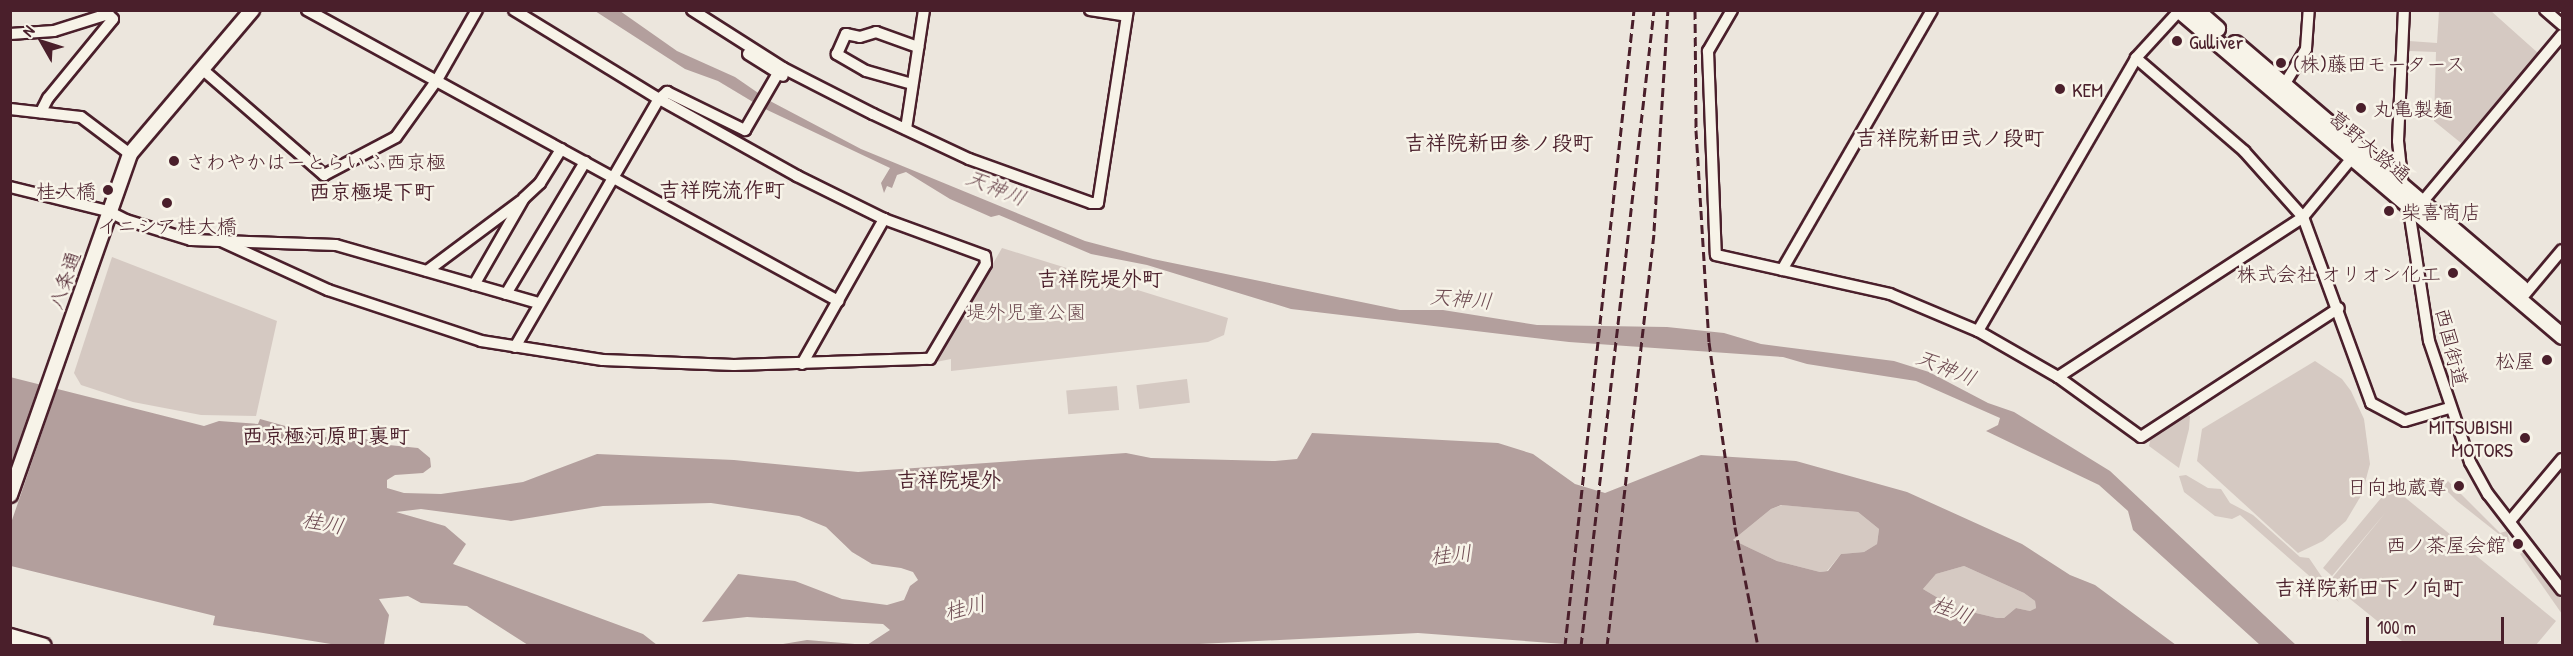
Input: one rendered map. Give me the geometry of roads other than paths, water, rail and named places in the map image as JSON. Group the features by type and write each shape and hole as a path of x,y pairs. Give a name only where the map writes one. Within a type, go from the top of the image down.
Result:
{"highway":[{"name":"葛野大路通","path":"2186,12 2403,186 2417,206"},
{"name":"葛野大路通","path":"2281,90 2352,158 2417,206 2523,296 2562,336"},
{"name":"葛野大路通","path":"2523,296 2562,322"}],"main road":[{"name":"八条通","path":"10,495 130,153 252,10"},
{"path":"10,636 44,645"}],"street":[{"path":"307,10 838,301"},
{"path":"202,69 324,175 396,137 437,80 477,10"},
{"path":"221,241 312,284 386,313 481,341 515,347 603,360 802,364 930,359 986,264 985,256 884,219 797,176 659,99 514,10"},
{"path":"692,10 709,17 783,68 873,114 969,159 1098,203 1127,13 1090,10"},
{"path":"906,129 924,10"},
{"path":"1732,10 1708,51 1716,255 1890,294 1978,331 2058,377 2141,436 2339,308"},
{"path":"1782,270 1932,10"},
{"path":"2281,90 2306,49 2309,10"},
{"path":"2403,186 2398,141 2404,10"},
{"path":"2546,10 2562,25"},
{"path":"10,34 54,31 107,12 113,19 48,98 41,112"},
{"path":"1978,331 2136,58 2186,12"},
{"path":"709,17 720,35 776,77 864,116 873,114"},
{"path":"837,54 846,34 860,37 876,32 918,47"},
{"path":"2417,206 2562,35"},
{"path":"826,48 866,70 912,84"},
{"path":"2136,58 2244,151 2303,217 2339,308 2371,403 2405,420 2449,408"},
{"path":"515,347 538,303 659,99 667,92 746,128 776,77"},
{"path":"10,109 41,112 94,123 130,153"},
{"path":"474,285 524,198 561,149"},
{"path":"2058,377 2303,217 2352,158"},
{"path":"506,294 585,162"},
{"path":"10,187 190,240 336,245 538,303"},
{"path":"427,271 524,198"},
{"name":"西国街道","path":"2417,206 2410,225 2429,341 2449,408 2477,477 2562,590"},
{"path":"802,364 884,219"},
{"path":"2523,296 2562,250"},
{"path":"2510,521 2562,459"}],"water":[{"path":"595,11 620,11 677,51 735,77 770,101 861,149 1085,241 1153,259 1400,310 1443,310 1537,325 1667,327 1724,333 1761,344 1894,361 1929,372 1988,403 2014,412 2110,471 2296,645 2260,645 2133,530 2128,511 2099,485 1986,431 1998,425 2000,418 1916,381 1807,364 1783,357 1569,342 1291,309 1147,265 1091,254 999,215 991,217 950,199 906,172 897,175 892,188 887,186 884,193 881,183 890,168 763,108 718,81 685,69"},
{"name":"桂川","path":"10,377 204,426 219,421 258,424 260,419 343,442 363,438 379,444 418,448 430,458 431,467 423,473 395,475 387,480 387,488 404,493 441,494 523,482 597,454 734,460 858,472 1126,453 1151,458 1275,461 1297,459 1312,433 1498,443 1533,454 1575,484 1605,493 1701,455 1796,461 1907,492 2022,544 2070,575 2095,585 2176,645 1591,646 1418,633 1160,646 777,645 807,640 867,645 890,630 883,624 747,617 702,622 738,574 795,581 842,599 887,605 904,600 910,586 918,580 913,572 872,564 852,552 826,527 799,516 711,503 603,506 511,521 421,509 396,512 445,526 466,544 453,564 643,634 657,645 528,645 467,606 421,603 408,596 379,599 389,615 384,645 337,645 213,625 215,616 11,566","holes":["1781,505 1858,512 1879,529 1877,544 1864,552 1841,554 1828,571 1820,572 1777,561 1733,540 1771,509","1964,566 2024,593 2035,601 2036,608 2030,611 2016,608 2004,618 1997,618 1955,608 1923,589 1936,574"]}],"railway":[{"path":"1565,646 1634,10"},
{"path":"1581,646 1654,10"},
{"path":"1607,646 1654,231 1668,10"},
{"path":"1695,10 1696,130 1709,342 1735,527 1758,646"}],"place":[{"name":"Gulliver","path":"2177,41"},
{"name":"(株)藤田モータース","path":"2281,63"},
{"name":"KEM","path":"2060,89"},
{"name":"丸亀製麺","path":"2361,108"},
{"name":"さわやかはーとらいふ西京極","path":"174,161"},
{"name":"桂大橋","path":"108,190"},
{"name":"イニシア桂大橋","path":"167,203"},
{"name":"柴喜商店","path":"2389,211"},
{"name":"株式会社 オリオン化工","path":"2453,273"},
{"name":"松屋","path":"2547,360"},
{"name":"MITSUBISHI MOTORS","path":"2525,438"},
{"name":"日向地蔵尊","path":"2459,486"},
{"name":"西ノ茶屋会館","path":"2518,544"}],"district":[{"name":"吉祥院新田弐ノ段町","path":"1950,138"},
{"name":"吉祥院新田参ノ段町","path":"1499,143"},
{"name":"吉祥院流作町","path":"722,190"},
{"name":"西京極堤下町","path":"372,192"},
{"name":"吉祥院堤外町","path":"1100,279"},
{"name":"西京極河原町裏町","path":"326,436"},
{"name":"吉祥院堤外","path":"949,480"},
{"name":"吉祥院新田下ノ向町","path":"2369,588"}],"water label":[{"name":"天神川","path":"996,188"},
{"name":"天神川","path":"1461,299"},
{"name":"天神川","path":"1946,368"}],"park label":[{"name":"堤外児童公園","path":"1026,311"}]}
